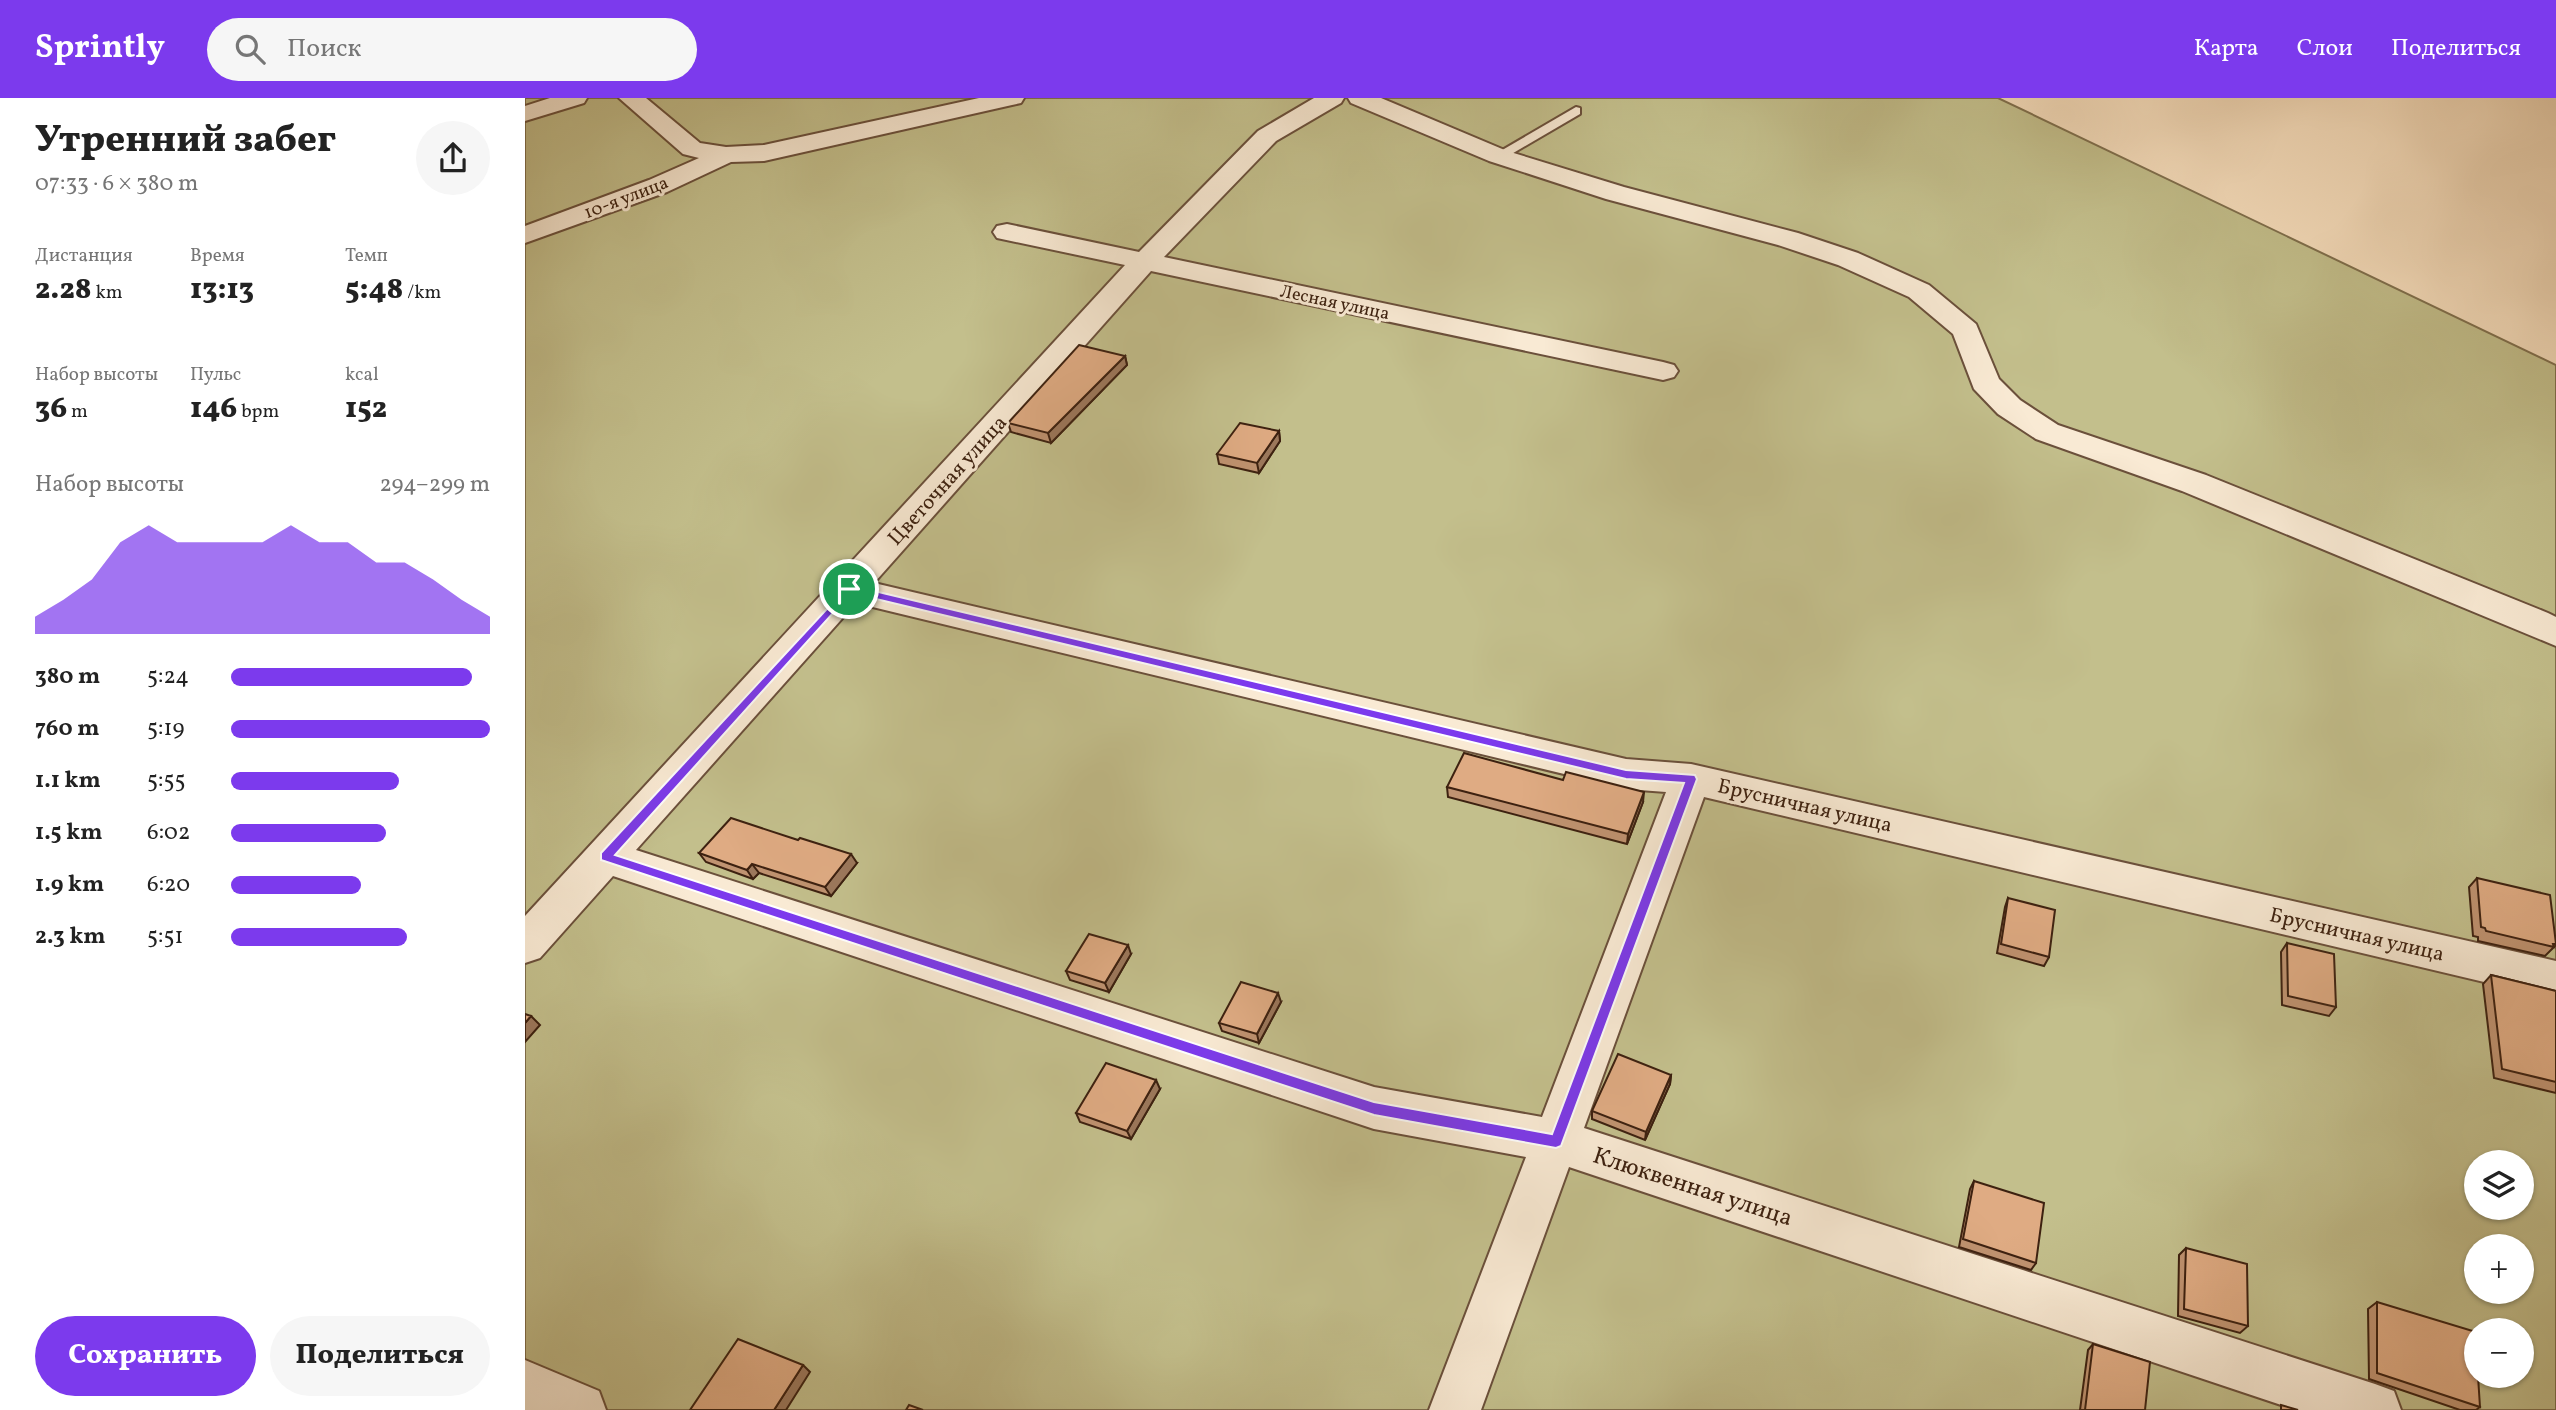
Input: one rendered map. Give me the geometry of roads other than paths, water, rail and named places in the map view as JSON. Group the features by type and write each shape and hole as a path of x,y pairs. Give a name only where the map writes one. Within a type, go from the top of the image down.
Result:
{"street":[{"path":"525,114 575,98"},
{"path":"631,98 692,149 726,155 764,153 1012,98"},
{"name":"Цветочная улица","path":"525,945 1144,262 1267,136 1332,98"},
{"path":"1360,98 1498,156 1615,193 1788,239 1848,259 1919,291 1966,330 1985,382 2009,407 2047,432 2194,483 2535,622 2556,633"},
{"name":"10-я улица","path":"525,234 658,186 726,155"},
{"name":"Лесная улица","path":"1007,232 1663,371"},
{"name":"Брусничная улица","path":"849,589 1626,774 1691,779 2556,980"},
{"path":"1455,1410 1691,779"},
{"name":"Клюквенная улица","path":"605,857 1374,1108 1556,1141 2375,1410"},
{"path":"525,1386 580,1410"}],"lane":[{"path":"1498,156 1576,111"}]}
